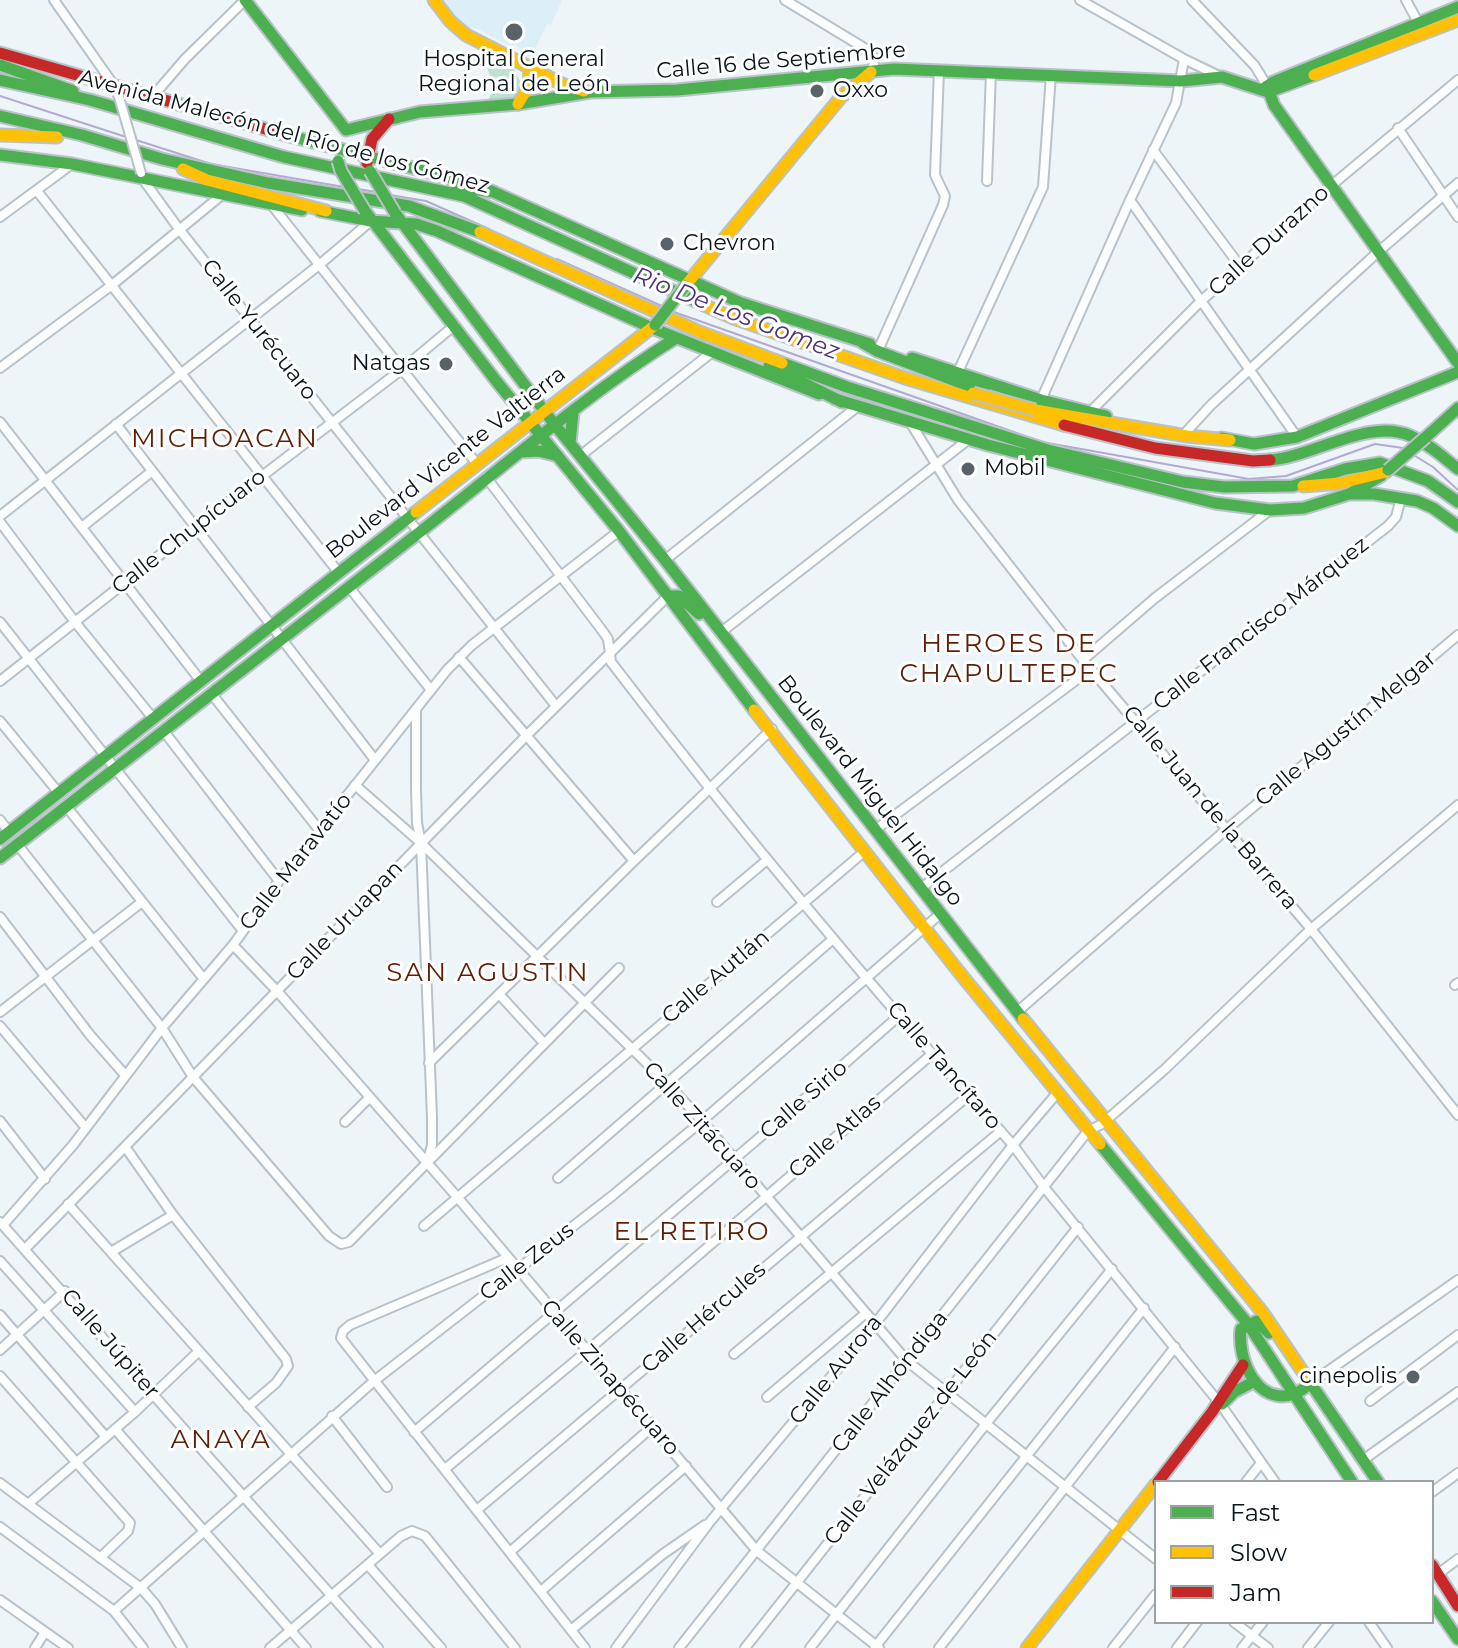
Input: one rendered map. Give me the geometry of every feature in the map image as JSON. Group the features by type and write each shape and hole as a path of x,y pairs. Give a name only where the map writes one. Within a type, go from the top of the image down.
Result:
{"main road":[{"path":"245,0 346,130 340,155"},
{"path":"434,0 466,35 572,88 590,92"},
{"path":"1265,89 1458,7"},
{"path":"1265,89 1458,20"},
{"name":"Avenida Malecón del Río de los Gómez","path":"1,55 154,95 340,155 368,158 458,179 494,192 687,283 863,343 880,346 1038,405 1254,444 1297,437 1458,372"},
{"path":"1,55 90,100"},
{"path":"518,104 529,86 530,67"},
{"name":"Calle 16 de Septiembre","path":"346,130 420,112 518,104 590,92 677,90 894,69 1181,81 1222,77 1265,89"},
{"name":"Boulevard Vicente Valtierra","path":"4,835 654,326 841,97 871,72"},
{"name":"Avenida Malecón del Río de los Gómez","path":"0,80 90,100 253,149 373,174 478,201 707,307 959,396 1054,423 1155,448 1253,461 1286,459 1359,435 1394,431 1426,444 1458,469"},
{"path":"1265,89 1458,363"},
{"name":"Avenida Malecón del Río de los Gómez","path":"0,116 162,159 268,183 409,206 496,238 666,319 847,387 1048,450 1197,484 1246,488 1293,486 1345,469 1380,463 1428,481 1458,502"},
{"path":"368,158 375,133 390,119"},
{"path":"0,135 110,143"},
{"path":"0,155 142,176 271,204 398,218 451,237 711,353 842,402 969,439 1215,503 1270,510 1304,508 1349,494 1387,471 1458,408"},
{"name":"Boulevard Miguel Hidalgo","path":"340,155 341,171 368,216 619,531 924,926 1248,1324 1351,1480"},
{"name":"Boulevard Miguel Hidalgo","path":"368,158 373,174 398,218 544,411 665,560 1017,1012 1263,1313 1377,1480"},
{"path":"162,159 207,180 326,211"},
{"path":"373,174 494,192"},
{"path":"429,259 433,242 451,237"},
{"path":"778,334 799,335 823,342 973,393 1187,436 1230,440"},
{"name":"Boulevard Vicente Valtierra","path":"0,858 418,534 540,435 648,355 676,338"},
{"path":"638,340 646,344 648,355"},
{"path":"728,342 842,402"},
{"path":"863,343 1054,423"},
{"path":"501,446 510,433 518,407"},
{"path":"570,443 573,412"},
{"path":"519,452 539,451 559,456"},
{"path":"1293,486 1326,485 1387,471"},
{"path":"1349,494 1401,498 1433,508 1458,526"},
{"path":"668,596 679,596 717,630"},
{"path":"1302,1373 1288,1360 1261,1323 1255,1321 1241,1329 1239,1340 1243,1365 1255,1381 1270,1391 1294,1394 1311,1383"},
{"path":"1159,1480 1217,1406 1243,1365"},
{"path":"1217,1406 1255,1381"},
{"path":"1027,1648 1154,1487"},
{"path":"1435,1570 1458,1606"},
{"path":"1434,1604 1458,1639"}],"street":[{"name":"Calle Yurécuaro","path":"54,0 113,84 142,176 179,229 556,706"},
{"path":"154,95 185,59 245,0"},
{"path":"785,0 871,52 874,64 871,72"},
{"name":"Calle 16 de Septiembre","path":"1080,0 1222,77"},
{"path":"1192,0 1255,66 1265,89"},
{"path":"1406,0 1419,24"},
{"path":"1038,405 1176,103 1184,59"},
{"path":"880,346 945,196 935,175 939,70"},
{"path":"987,181 991,72"},
{"path":"957,374 1043,187 1051,74"},
{"name":"Calle Durazno","path":"1089,413 1201,301 1398,128 1458,80"},
{"path":"1398,128 1458,217"},
{"path":"1153,150 1240,266"},
{"path":"0,217 72,164"},
{"path":"1187,431 1211,405 1378,252 1458,183"},
{"path":"37,191 339,573"},
{"path":"0,368 112,285 223,194"},
{"path":"1130,200 1297,437"},
{"path":"271,204 477,464"},
{"path":"152,717 75,622 0,519 45,479 319,265 368,216"},
{"name":"Calle Chupícuaro","path":"0,681 455,325"},
{"path":"580,456 711,353"},
{"path":"665,560 858,406"},
{"path":"0,422 200,680"},
{"name":"Calle Juan de la Barrera","path":"910,422 936,467 1083,660 1311,929 1458,1115"},
{"path":"116,424 375,760"},
{"path":"717,630 969,439"},
{"path":"82,527 151,472"},
{"name":"Calle Tancítaro","path":"486,477 608,639 611,662 708,789 802,905 1013,1145 1175,1347 1274,1480"},
{"name":"Calle Francisco Márquez","path":"920,889 1393,521 1401,498"},
{"path":"1083,660 1155,598 1270,510"},
{"name":"Calle Maravatío","path":"2,1223 45,1179 459,657 619,531"},
{"path":"349,587 431,690"},
{"name":"Calle Uruapan","path":"26,1248 526,736 668,596"},
{"path":"0,622 243,931"},
{"name":"Calle Agustín Melgar","path":"1017,1012 1227,829 1458,635"},
{"path":"459,657 634,861"},
{"path":"875,830 1091,669"},
{"path":"211,693 320,831"},
{"path":"416,708 417,823 421,843 432,1134 431,1151 426,1163"},
{"path":"0,721 58,792"},
{"path":"429,1063 772,729"},
{"path":"163,730 279,881"},
{"name":"Calle Zitácuaro","path":"355,785 421,843 667,1083 907,1361 1154,1557"},
{"name":"Calle Alhóndiga","path":"679,1648 1088,1131 1106,1121 1311,929 1458,805"},
{"path":"66,806 109,856 203,978"},
{"path":"0,820 4,835"},
{"path":"17,844 162,1028 193,1077 338,1243 349,1242 619,968"},
{"name":"Calle Autlán","path":"424,1226 865,851"},
{"path":"717,902 767,860"},
{"path":"0,1012 142,902"},
{"name":"Calle Zeus","path":"116,1610 332,1416 702,1121 940,914"},
{"path":"0,917 45,978 125,1075"},
{"path":"558,1178 833,939"},
{"name":"Calle Zinapécuaro","path":"233,945 458,1198 757,1551 877,1647"},
{"path":"499,994 543,1042"},
{"name":"Calle Sirio","path":"414,1432 900,1015"},
{"path":"0,1026 86,1128"},
{"name":"Calle Atlas","path":"445,1469 932,1054"},
{"name":"Calle Aurora","path":"616,1648 709,1523 875,1324 1013,1145 1058,1092"},
{"name":"Calle Hércules","path":"477,1510 969,1095"},
{"path":"1448,1103 1458,1095"},
{"path":"345,1122 370,1097"},
{"path":"0,1121 45,1179"},
{"path":"734,1354 1001,1131"},
{"path":"126,1148 173,1215 286,1359 288,1366 284,1374 248,1407"},
{"path":"68,1204 380,1554"},
{"path":"111,1252 173,1215"},
{"name":"Calle Júpiter","path":"2,1223 378,1648"},
{"name":"Calle Velázquez de León","path":"745,1648 1078,1227"},
{"path":"507,1258 350,1325 341,1334 342,1341 585,1648"},
{"path":"0,1261 135,1412"},
{"path":"810,1648 1112,1269"},
{"path":"1311,1383 1458,1280"},
{"path":"0,1350 65,1291"},
{"path":"877,1647 1144,1308"},
{"path":"767,1397 866,1313"},
{"path":"0,1315 106,1437"},
{"path":"1370,1401 1458,1335"},
{"path":"939,1648 1175,1347"},
{"path":"28,1504 135,1412 198,1352"},
{"path":"0,1376 130,1523 128,1531 100,1558"},
{"path":"1363,1460 1458,1392"},
{"path":"332,1416 387,1487"},
{"path":"511,1551 652,1427"},
{"path":"115,1429 306,1648"},
{"path":"1248,1480 1261,1463"},
{"path":"541,1591 686,1466"},
{"path":"1434,1491 1458,1473"},
{"path":"0,1483 100,1558 155,1604 182,1648"},
{"path":"571,1630 663,1554 709,1523"},
{"path":"0,1527 116,1610 143,1648"},
{"path":"270,1648 380,1554 407,1533 417,1531 425,1536 515,1648"},
{"path":"1435,1570 1458,1559"},
{"path":"368,1565 441,1648"},
{"path":"1113,1648 1154,1597"},
{"path":"1,1602 68,1648"},
{"path":"1177,1648 1195,1624"},
{"path":"1237,1624 1268,1648"},
{"path":"1242,1648 1261,1624"},
{"path":"1308,1648 1327,1624"},
{"path":"1370,1624 1384,1644 1375,1648"},
{"path":"35,1648 45,1632"}],"shaded area":[{"name":"Hospital General Regional de León","path":"436,0 562,0 530,59 515,44 512,47 476,28 467,28"}],"green space":[{"path":"483,57 515,70 523,88 516,98 488,101 494,86"}],"waterway":[{"name":"Rio De Los Gomez","path":"0,96 126,137"},
{"name":"Rio De Los Gomez","path":"136,140 211,164 344,187"},
{"name":"Rio De Los Gomez","path":"358,189 376,192"},
{"name":"Rio De Los Gomez","path":"390,195 426,201 489,229"},
{"name":"Rio De Los Gomez","path":"557,259 664,307"},
{"name":"Rio De Los Gomez","path":"674,312 1042,442 1249,479 1286,476 1375,444 1403,448"},
{"name":"Rio De Los Gomez","path":"1412,454 1433,467 1458,490"}],"traffic: fast":[{"path":"245,0 346,130"},
{"path":"1263,89 1273,82 1458,7"},
{"path":"0,65 73,91"},
{"path":"346,130 420,112 518,104 590,92 677,90 894,69 1181,81 1222,77 1268,92 1314,75"},
{"path":"0,80 90,100 284,157 464,196 704,305"},
{"path":"1267,86 1274,105 1458,363"},
{"path":"0,116 82,135 162,159 268,183 409,206 480,232"},
{"path":"290,136 478,185 741,303 870,344"},
{"path":"0,155 72,164 302,210"},
{"path":"338,161 365,211"},
{"path":"370,171 395,213"},
{"path":"457,187 494,192"},
{"path":"320,211 371,221 416,224 437,231 652,328 819,394"},
{"path":"365,211 497,382 619,531 754,710"},
{"path":"395,213 555,425 665,560 1023,1019"},
{"path":"655,325 685,286"},
{"path":"0,858 576,408 676,338"},
{"path":"863,343 985,392"},
{"path":"912,358 1041,400 1106,416"},
{"path":"782,363 847,387 1048,450 1183,482 1224,487 1293,486 1345,469 1380,463 1428,481 1458,502"},
{"path":"769,366 842,402"},
{"path":"1297,437 1458,372"},
{"path":"835,399 988,445 1215,503 1270,510 1304,508 1349,494 1374,494 1417,501 1458,526"},
{"path":"1426,437 1458,408"},
{"path":"570,443 573,412"},
{"path":"1270,460 1359,434 1395,431 1424,443 1458,469"},
{"path":"1222,438 1254,444 1297,437"},
{"path":"1388,470 1426,437"},
{"path":"520,452 539,451 558,456"},
{"path":"1349,494 1381,476"},
{"path":"0,839 416,512"},
{"path":"668,596 679,596 699,614"},
{"path":"1100,1144 1248,1324 1351,1480"},
{"path":"1269,1333 1257,1321 1241,1329 1242,1353 1259,1386 1281,1396 1296,1393 1311,1383"},
{"path":"1307,1378 1377,1480"},
{"path":"1222,1404 1234,1392 1255,1381"},
{"path":"1434,1604 1458,1639"}],"traffic: slow":[{"path":"434,0 466,35 564,85 584,91"},
{"path":"1314,75 1458,20"},
{"path":"518,104 529,86 530,67"},
{"path":"686,285 841,97 871,72"},
{"path":"0,135 57,137"},
{"path":"183,169 207,180 326,211"},
{"path":"480,232 700,332 782,363"},
{"path":"704,305 905,378 1064,425"},
{"path":"416,512 655,325"},
{"path":"973,393 1035,410"},
{"path":"1035,410 1187,436 1230,440"},
{"path":"1303,486 1341,483 1386,472"},
{"path":"754,710 959,972 1100,1144"},
{"path":"1023,1019 1263,1313 1307,1378"},
{"path":"1027,1648 1154,1487"}],"traffic: jam":[{"path":"0,53 290,136"},
{"path":"367,163 372,139 389,119"},
{"path":"1064,425 1155,448 1253,461 1270,460"},
{"path":"1160,1480 1212,1412 1243,1365"},
{"path":"1434,1568 1458,1606"}],"place":[{"name":"Hospital General Regional de León","path":"514,32"},
{"name":"Oxxo","path":"817,91"},
{"name":"Chevron","path":"667,244"},
{"name":"Natgas","path":"446,364"},
{"name":"Mobil","path":"968,469"},
{"name":"cinepolis","path":"1413,1377"}],"district":[{"name":"MICHOACAN","path":"225,439"},
{"name":"HEROES DE CHAPULTEPEC","path":"1009,659"},
{"name":"SAN AGUSTIN","path":"488,973"},
{"name":"EL RETIRO","path":"692,1232"},
{"name":"ANAYA","path":"221,1440"}]}
